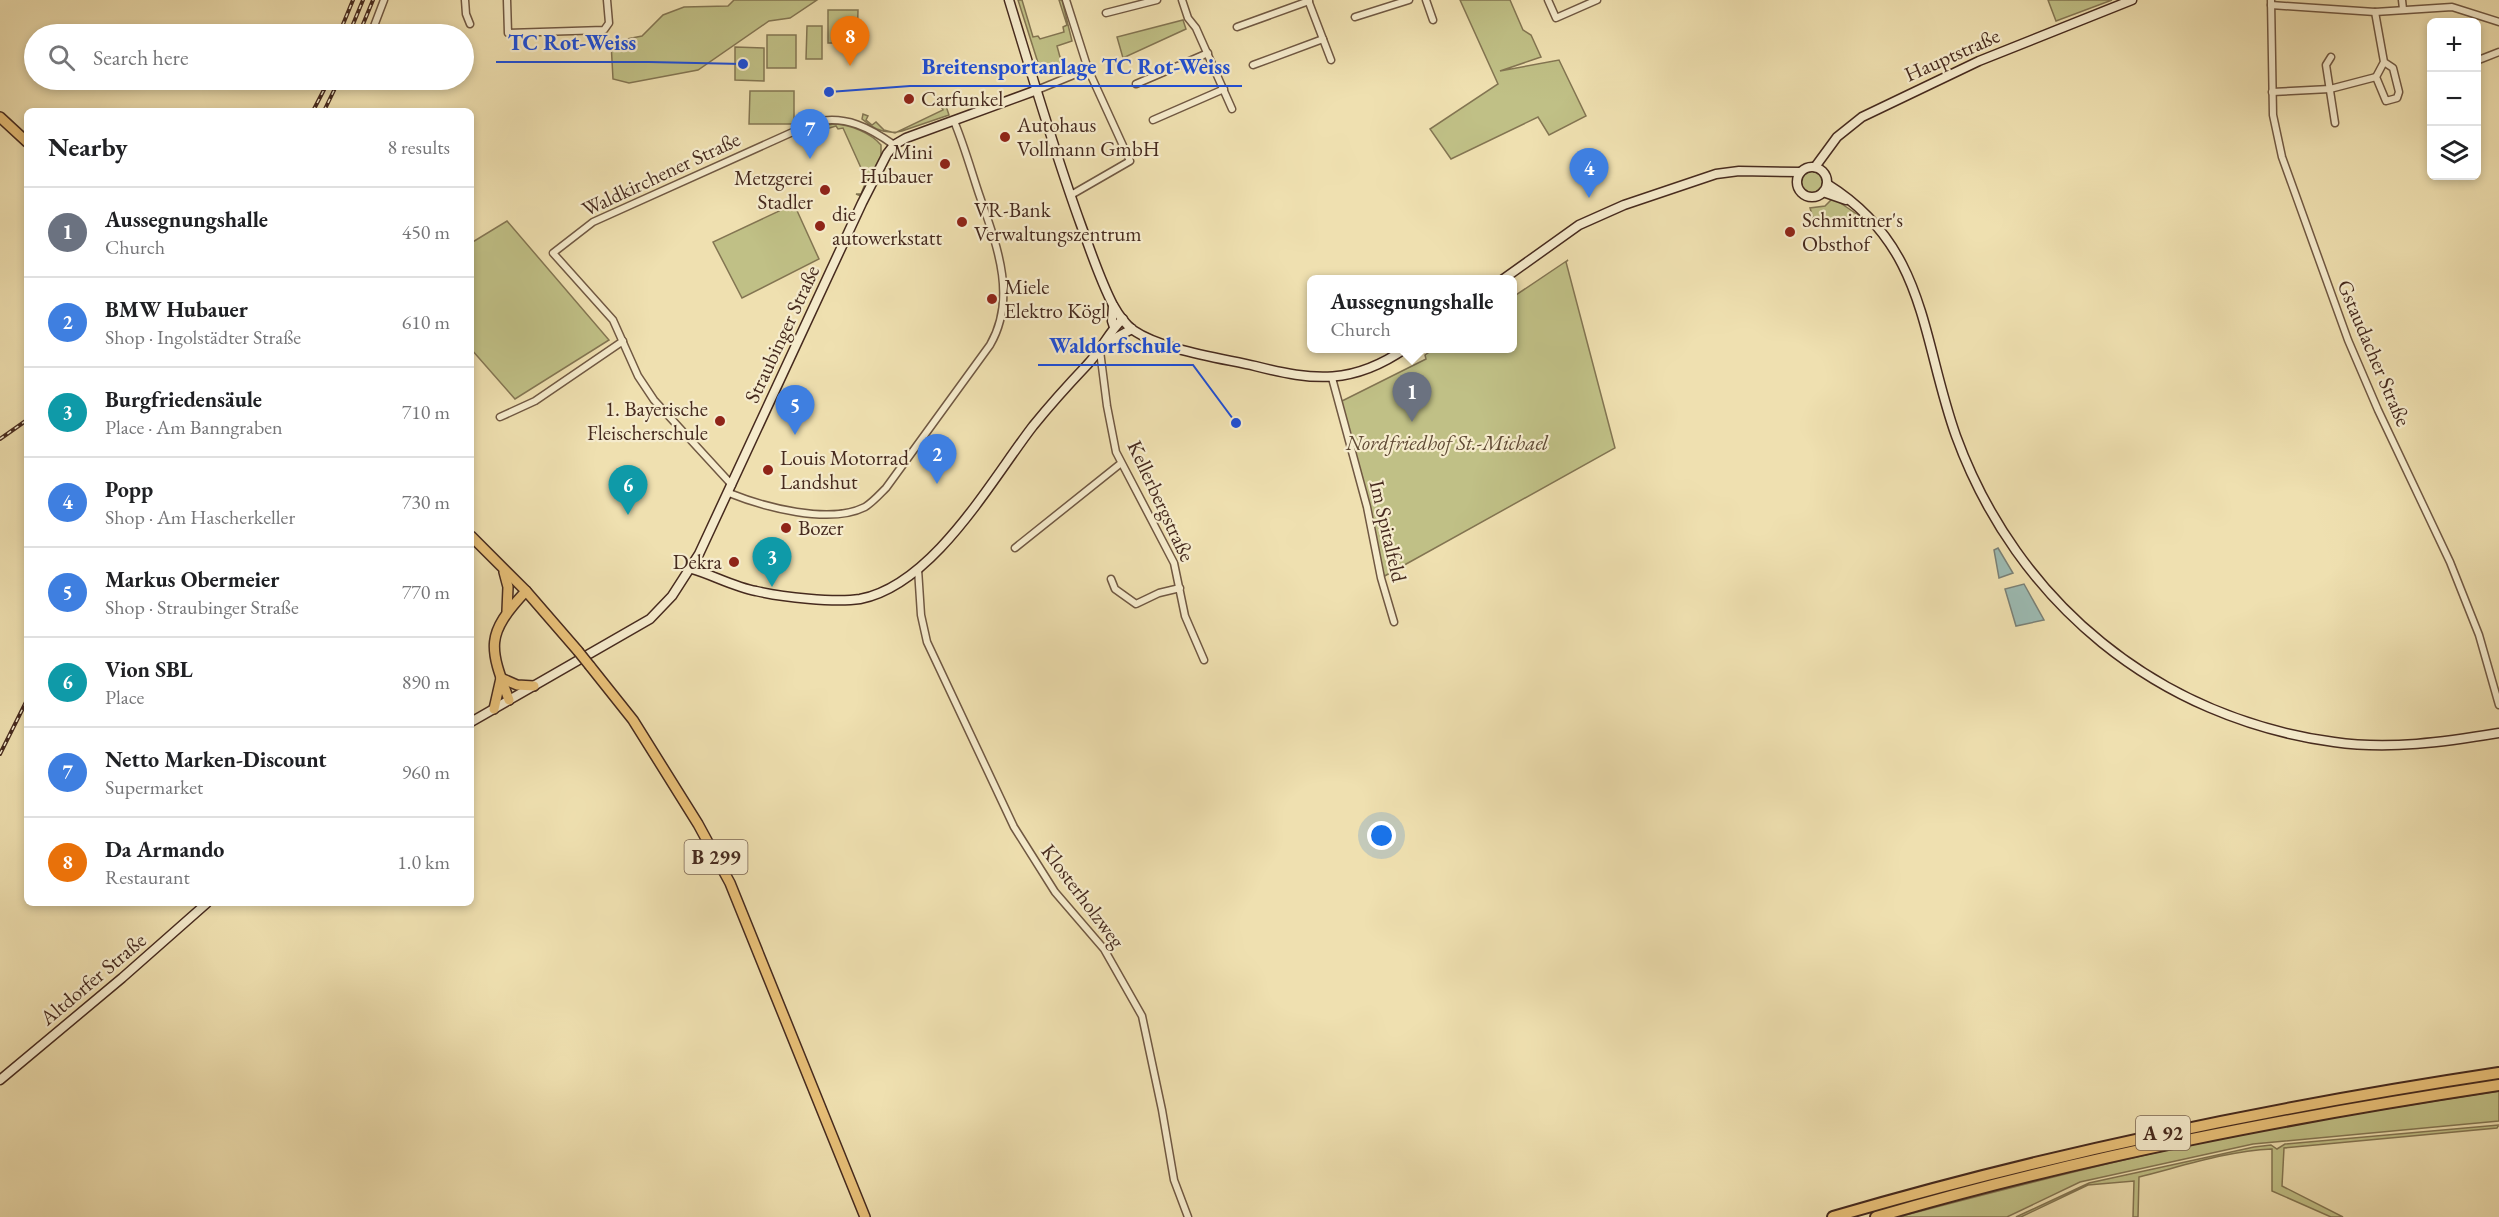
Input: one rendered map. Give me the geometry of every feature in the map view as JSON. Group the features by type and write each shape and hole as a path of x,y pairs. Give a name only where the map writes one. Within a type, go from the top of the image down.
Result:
{"highway":[{"name":"A 92","path":"1833,1217 1995,1172 2190,1127 2391,1089 2499,1073"},
{"name":"A 92","path":"1876,1217 2011,1180 2194,1138 2326,1113 2499,1085"}],"main road":[{"path":"1009,0 1074,204 1113,306 1132,329 1176,347 1300,377 1332,378 1367,370 1397,353"},
{"name":"Hauptstraße","path":"1815,166 1853,123 1874,110 1979,61 2132,0"},
{"path":"894,145 906,138 1036,90"},
{"path":"0,117 24,138"},
{"name":"Straubinger Straße","path":"509,700 650,619 662,608 692,568 862,203 894,145"},
{"name":"Hauptstraße","path":"1824,171 1831,146"},
{"path":"1508,275 1579,225 1624,205 1682,184 1727,172 1800,172 1807,167 1815,166 1824,171 1825,188"},
{"path":"1777,172 1797,181"},
{"path":"1800,172 1797,181 1800,191 1807,196 1816,196 1825,188"},
{"path":"1825,188 1849,201 1888,238 1912,282 1956,435 1979,489 1996,520 2034,575 2091,634 2133,668 2182,697 2277,731 2335,742 2366,744 2434,743 2499,734"},
{"path":"1113,306 1114,327"},
{"path":"692,568 756,591 836,601 859,599 888,589 918,569 944,544 991,485 1033,426 1103,347 1114,327 1123,320"},
{"path":"1103,347 1132,329"},
{"name":"B 299","path":"474,539 526,591 633,720 698,824 730,883 865,1217"},
{"path":"502,567 508,587 507,611"},
{"path":"474,721 509,700 493,648 494,635 507,611 526,591"},
{"path":"501,678 517,685 534,686"},
{"path":"494,709 501,678"},
{"name":"Altdorfer Straße","path":"0,1080 204,906"}],"street":[{"path":"375,24 384,0"},
{"path":"465,0 466,14 470,24"},
{"path":"507,0 508,33 595,32 608,27 607,0"},
{"path":"1066,0 1088,69 1130,161 1071,195"},
{"path":"1106,14 1157,0"},
{"path":"1182,0 1188,18 1196,28 1232,109"},
{"path":"1355,16 1409,0"},
{"path":"1426,0 1433,20"},
{"path":"1548,0 1556,18 1597,0"},
{"path":"2402,0 2403,9"},
{"path":"1237,27 1309,1 1331,60"},
{"path":"2271,2 2327,4 2375,12 2452,4 2499,22"},
{"name":"Gstaudacher Straße","path":"2271,2 2272,92 2277,142 2312,243 2361,371 2450,562 2479,635 2499,705"},
{"path":"2272,92 2330,89 2376,77 2384,62 2375,12"},
{"path":"1253,66 1323,39"},
{"path":"2481,59 2499,52"},
{"path":"1137,84 1208,53"},
{"path":"2331,57 2326,65 2335,123"},
{"path":"2376,77 2386,100 2397,98 2399,92 2395,73 2390,64 2384,62"},
{"path":"1036,90 1088,69"},
{"path":"1153,120 1224,89"},
{"name":"Waldkirchener Straße","path":"730,489 654,400 638,376 613,320 553,253 593,222 815,122 831,119 858,123 894,145"},
{"path":"730,489 756,504 820,514 842,514 865,507 886,488 990,345 1000,323 1004,297 1003,282 992,230 954,121"},
{"path":"500,417 535,401 623,341"},
{"name":"Kellerbergstraße","path":"1103,347 1107,406 1120,464 1174,562 1185,616 1204,660"},
{"name":"Im Spitalfeld","path":"1332,378 1367,507 1381,578 1394,622"},
{"path":"1015,548 1120,464"},
{"name":"Klosterholzweg","path":"918,569 921,615 927,642 1014,827 1055,892 1104,949 1142,1016 1162,1110 1173,1180 1188,1217"},
{"path":"1111,579 1115,589 1131,603 1136,604 1159,593 1180,588"}],"green space":[{"path":"734,0 817,0 790,18 769,21 698,70 629,83 613,79 611,42 642,36 663,15 684,7 728,6"},
{"path":"1018,0 1022,0 1033,37 1038,36 1040,39 1064,32 1063,27 1067,25 1059,0 1062,0 1072,41 1057,46 1063,68 1059,73 1047,75 1040,69"},
{"path":"1460,0 1510,0 1523,30 1531,35 1541,57 1500,71 1559,60 1586,116 1549,135 1538,117 1451,159 1430,129 1498,84"},
{"path":"2048,0 2112,0 2056,21"},
{"path":"828,10 858,10 857,43 828,43"},
{"path":"1183,20 1186,29 1123,58 1117,37"},
{"path":"807,26 822,26 822,59 806,59"},
{"path":"767,35 796,35 796,68 767,68"},
{"path":"735,47 764,48 764,81 735,80"},
{"path":"750,91 794,91 794,124 749,124"},
{"path":"943,97 949,115 897,132 943,110 938,100"},
{"path":"863,114 868,116 866,120 872,125 876,122 884,130 892,132 886,132 871,126 862,119"},
{"path":"836,124 860,130 881,145 881,156 861,196 856,194 861,194 865,184 862,182 866,179 843,128 838,129 836,126 826,129 825,132 823,130 823,125"},
{"path":"1807,170 1817,170 1824,177 1824,187 1817,194 1807,194 1800,187 1800,177"},
{"path":"1833,198 1864,219 1855,227 1824,223 1813,218 1810,208 1825,206"},
{"path":"794,204 819,259 742,298 713,242"},
{"path":"507,221 609,340 515,399 474,352 474,241"},
{"name":"Nordfriedhof St.-Michael","path":"1568,260 1566,262 1615,448 1381,578 1338,403 1426,359 1425,355 1428,353 1517,353 1517,294"},
{"path":"2499,1091 2499,1121 2253,1144 2080,1182 2007,1217 1898,1217 2069,1173 2213,1140 2335,1117"},
{"path":"2499,1125 2497,1128 2284,1148 2282,1186 2343,1217 2331,1217 2272,1191 2272,1149 2222,1156 2139,1177 2138,1217 2133,1217 2134,1181 2088,1185 2021,1217 2016,1217 2089,1183 2254,1147 2271,1145 2277,1149 2285,1144"}],"water":[{"path":"1998,548 2013,573 1999,578 1994,550"},
{"path":"2024,584 2044,620 2016,626 2005,589"}],"railway":[{"path":"343,24 353,0"},
{"path":"353,24 363,0"},
{"path":"363,24 373,0"},
{"path":"315,108 324,90"},
{"path":"325,108 334,90"},
{"path":"0,439 24,422"},
{"path":"0,754 24,706"}],"place":[{"name":"TC Rot-Weiss","path":"743,64"},
{"name":"Da Armando","path":"850,66"},
{"name":"Breitensportanlage TC Rot-Weiss","path":"829,92"},
{"name":"Carfunkel","path":"909,99"},
{"name":"Autohaus Vollmann GmbH","path":"1005,137"},
{"name":"Netto Marken-Discount","path":"810,159"},
{"name":"Mini Hubauer","path":"945,164"},
{"name":"Metzgerei Stadler","path":"825,190"},
{"name":"Popp","path":"1589,198"},
{"name":"VR-Bank Verwaltungszentrum","path":"962,222"},
{"name":"die autowerkstatt","path":"820,226"},
{"name":"Schmittner's Obsthof","path":"1790,232"},
{"name":"Miele Elektro Kögl","path":"992,299"},
{"name":"1. Bayerische Fleischerschule","path":"720,421"},
{"name":"Aussegnungshalle","path":"1412,422"},
{"name":"Waldorfschule","path":"1236,423"},
{"name":"Markus Obermeier","path":"795,435"},
{"name":"Louis Motorrad Landshut","path":"768,470"},
{"name":"BMW Hubauer","path":"937,484"},
{"name":"Vion SBL","path":"628,515"},
{"name":"Bozer","path":"786,528"},
{"name":"Dekra","path":"734,562"},
{"name":"Burgfriedensäule","path":"772,587"}]}
